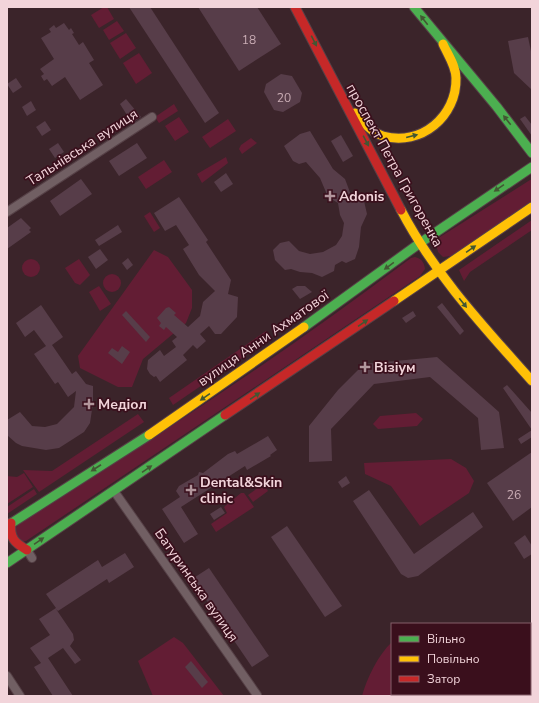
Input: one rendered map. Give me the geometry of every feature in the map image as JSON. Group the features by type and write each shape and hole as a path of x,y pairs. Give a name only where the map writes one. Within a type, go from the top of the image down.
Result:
{"main road":[{"name":"проспект Петра Григоренка","path":"295,7 420,243 439,272 466,307 532,381"},
{"path":"414,7 443,44 492,101 532,153"},
{"path":"345,102 369,128 382,135 397,139 412,138 427,132 445,117 454,101 456,76 453,65 443,44"},
{"name":"вулиця Анни Ахматової","path":"9,525 203,398 420,243 532,167"},
{"path":"7,563 532,208"},
{"path":"9,525 11,540 27,550"}],"street":[{"name":"Тальнівська вулиця","path":"7,212 152,117"},
{"name":"Батуринська вулиця","path":"114,491 257,695"},
{"path":"27,550 32,558"},
{"path":"7,676 20,696"}],"shaded area":[{"path":"104,7 107,7 114,19 99,28 91,15"},
{"path":"117,21 124,31 109,40 103,30"},
{"path":"126,33 136,48 120,59 110,43"},
{"path":"139,53 152,73 136,84 123,63"},
{"path":"174,104 178,111 159,123 155,117"},
{"path":"179,117 189,132 175,141 165,126"},
{"path":"228,119 236,131 210,148 202,137"},
{"path":"251,138 257,143 242,154 239,149 241,145"},
{"path":"226,157 228,163 202,183 197,174"},
{"path":"164,160 172,172 146,189 138,177"},
{"path":"532,180 532,203 451,256 443,257 438,252 436,244 440,237"},
{"path":"150,212 160,228 154,232 144,216"},
{"path":"532,220 532,230 470,272 464,281 459,270"},
{"path":"154,250 168,257 192,290 192,308 186,323 143,359 132,387 118,387 80,368 78,356"},
{"path":"415,257 421,260 425,267 420,276 26,541 22,542 13,531 20,523 169,428 267,362 411,258"},
{"path":"31,259 37,262 40,268 37,274 31,277 25,274 22,268 25,262"},
{"path":"79,259 90,275 80,285 75,283 65,268"},
{"path":"112,274 118,277 121,283 118,289 112,292 106,289 103,283 106,277"},
{"path":"99,286 111,304 100,311 89,292"},
{"path":"266,331 271,338 173,405 169,398"},
{"path":"416,413 423,419 417,426 378,429 373,424 380,416"},
{"path":"138,414 144,422 39,492 23,470 52,471"},
{"path":"451,459 466,468 474,481 469,493 420,526 391,486 365,474 364,463"},
{"path":"24,473 33,487 7,504 7,476 17,477"},
{"path":"263,484 268,491 253,502 248,495"},
{"path":"34,489 37,494 7,514 7,507"},
{"path":"241,493 244,493 254,507 216,532 211,524 227,513 224,507"},
{"path":"174,637 183,643 224,696 153,696 138,661"},
{"path":"391,643 391,695 410,696 362,696 374,667"}],"building":[{"path":"129,7 150,7 219,113 205,123"},
{"path":"198,7 257,7 281,44 239,71"},
{"path":"64,23 69,30 71,28 74,33 72,34 79,45 83,42 94,60 89,63 103,85 80,100 65,77 52,86 47,79 44,81 41,76 44,74 40,69 54,59 41,38 51,32 49,29 54,25 56,28"},
{"path":"528,37 532,56 532,90 514,73 508,41"},
{"path":"281,74 292,76 302,93 300,102 283,112 274,110 264,92 266,84"},
{"path":"16,78 22,87 13,93 7,84"},
{"path":"126,99 141,117 132,123 120,104"},
{"path":"31,101 36,110 27,116 22,107"},
{"path":"525,116 532,125 532,136 520,119"},
{"path":"45,121 51,130 42,136 36,127"},
{"path":"310,131 333,169 345,179 351,195 364,201 367,214 361,227 359,247 355,259 346,263 342,261 335,265 334,271 322,277 312,273 300,272 291,269 285,270 275,260 273,250 280,243 289,241 299,251 310,254 323,252 336,245 342,236 344,223 340,215 338,203 328,197 320,178 306,162 299,164 293,161 284,146 300,134"},
{"path":"341,135 353,156 343,162 331,141"},
{"path":"58,143 64,152 55,158 49,149"},
{"path":"137,143 147,158 119,176 109,161"},
{"path":"226,173 233,184 221,192 214,182"},
{"path":"81,179 92,194 60,216 50,201"},
{"path":"179,197 208,240 206,242 231,280 228,294 238,297 237,317 221,334 215,334 209,326 200,334 206,341 197,349 193,345 183,355 187,360 160,382 156,376 154,377 150,374 147,369 148,360 160,350 164,356 176,347 172,341 177,337 166,327 164,330 159,326 161,323 157,318 166,308 169,307 176,313 174,315 188,327 200,316 203,302 215,291 199,275 183,249 189,245 176,225 165,231 154,213"},
{"path":"21,218 31,228 29,230 31,232 7,249 7,228"},
{"path":"118,225 122,232 99,246 95,240"},
{"path":"100,249 108,260 96,269 88,257"},
{"path":"128,258 133,265 127,270 122,263"},
{"path":"297,286 305,286 312,292 300,299 292,289"},
{"path":"442,303 464,331 460,335 437,307"},
{"path":"41,305 63,337 52,345 72,374 76,371 86,384 93,386 93,403 90,423 84,432 59,448 46,450 22,446 7,435 7,420 20,412 32,426 45,427 57,424 74,407 76,391 68,397 58,382 55,384 34,354 46,346 34,330 25,337 16,323"},
{"path":"126,311 150,337 146,342 122,315"},
{"path":"413,311 416,316 406,323 402,318"},
{"path":"122,346 130,352 122,364 108,353 112,348 118,352"},
{"path":"437,357 499,412 504,448 481,450 478,418 430,377 374,384 331,429 332,461 309,462 309,426 338,390 364,364"},
{"path":"507,385 532,413 532,430 503,388"},
{"path":"532,430 532,437 521,444 518,439"},
{"path":"268,436 277,450 270,455 271,456 247,470 245,466 181,507 198,534 184,543 162,509 180,497 176,491 179,486 198,475 199,472 203,473 228,454 235,451 237,454"},
{"path":"532,452 532,507 513,521 487,483"},
{"path":"346,476 350,483 342,488 338,482"},
{"path":"369,490 414,554 473,512 483,527 418,576 408,578 401,574 353,501"},
{"path":"221,507 225,513 214,520 210,514"},
{"path":"287,526 342,606 325,617 271,537"},
{"path":"525,535 532,546 532,554 524,559 514,543"},
{"path":"125,553 134,567 109,583 107,579 58,611 56,609 73,634 74,640 70,646 81,660 75,664 63,648 48,658 73,696 53,696 34,667 41,663 30,648 50,635 39,619 56,608 46,594 98,560 102,567"},
{"path":"209,568 269,656 252,667 192,579"},
{"path":"191,661 208,682 202,688 185,667"}],"traffic: fast":[{"path":"414,7 497,107 532,153"},
{"path":"304,327 420,243 532,167"},
{"path":"7,563 225,415"},
{"path":"7,526 149,435"}],"traffic: slow":[{"path":"355,113 368,127 379,135 383,136 397,138 411,137 423,133 434,125 443,116 450,105 455,92 455,69 443,44"},
{"path":"394,301 532,207"},
{"path":"401,210 429,257 461,300 532,381"},
{"path":"149,435 304,327"}],"traffic: jam":[{"path":"295,7 401,210"},
{"path":"225,415 394,301"},
{"path":"11,523 11,533 14,540 27,550"}],"place":[{"name":"Adonis","path":"330,196"},
{"name":"Візіум","path":"365,367"},
{"name":"Медіол","path":"89,404"},
{"name":"Dental&Skin clinic","path":"191,490"}]}
